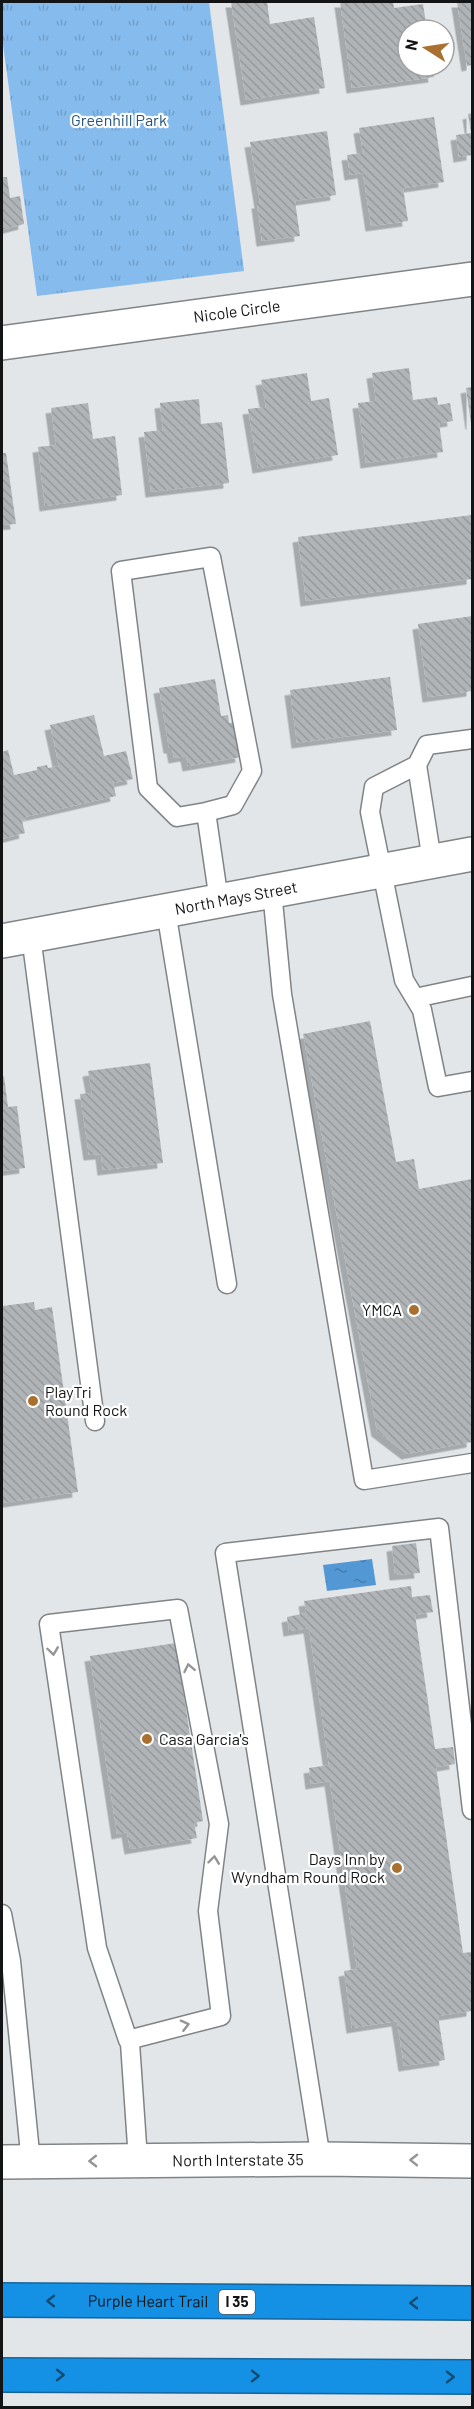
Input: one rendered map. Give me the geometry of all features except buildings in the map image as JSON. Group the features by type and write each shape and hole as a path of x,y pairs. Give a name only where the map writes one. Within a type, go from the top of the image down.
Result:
{"highway":[{"name":"Purple Heart Trail","path":"2,2301 472,2303"},
{"path":"2,2375 472,2378"}],"main road":[{"name":"Nicole Circle","path":"2,343 472,279"},
{"name":"North Mays Street","path":"16,938 472,854"},
{"name":"North Interstate 35","path":"16,2162 321,2159 472,2161"}],"lane":[{"path":"211,557 252,771 233,805 206,812 177,817 148,788 121,571 211,557"},
{"path":"472,739 427,745 417,765 374,788 370,812 404,980 422,1010 438,1087 472,1081"},
{"path":"417,765 432,861"},
{"path":"206,812 219,901"},
{"path":"272,891 282,994 364,1480 472,1463"},
{"path":"166,910 227,1284"},
{"path":"16,938 95,1421"},
{"path":"415,998 472,986"},
{"path":"321,2159 225,1553 439,1528 472,1809"},
{"path":"128,2040 221,2016 208,1911 219,1824 178,1609 49,1624 97,1948 128,2040 138,2160"},
{"path":"2,1914 11,1961 16,2162"}],"green space":[{"name":"Greenhill Park","path":"2,2 209,2 244,271 37,296 2,37"}],"water":[{"path":"372,1559 376,1585 327,1591 323,1565"}],"place":[{"name":"YMCA","path":"414,1310"},
{"name":"PlayTri Round Rock","path":"33,1401"},
{"name":"Casa Garcia's","path":"147,1739"},
{"name":"Days Inn by Wyndham Round Rock","path":"397,1868"}]}
